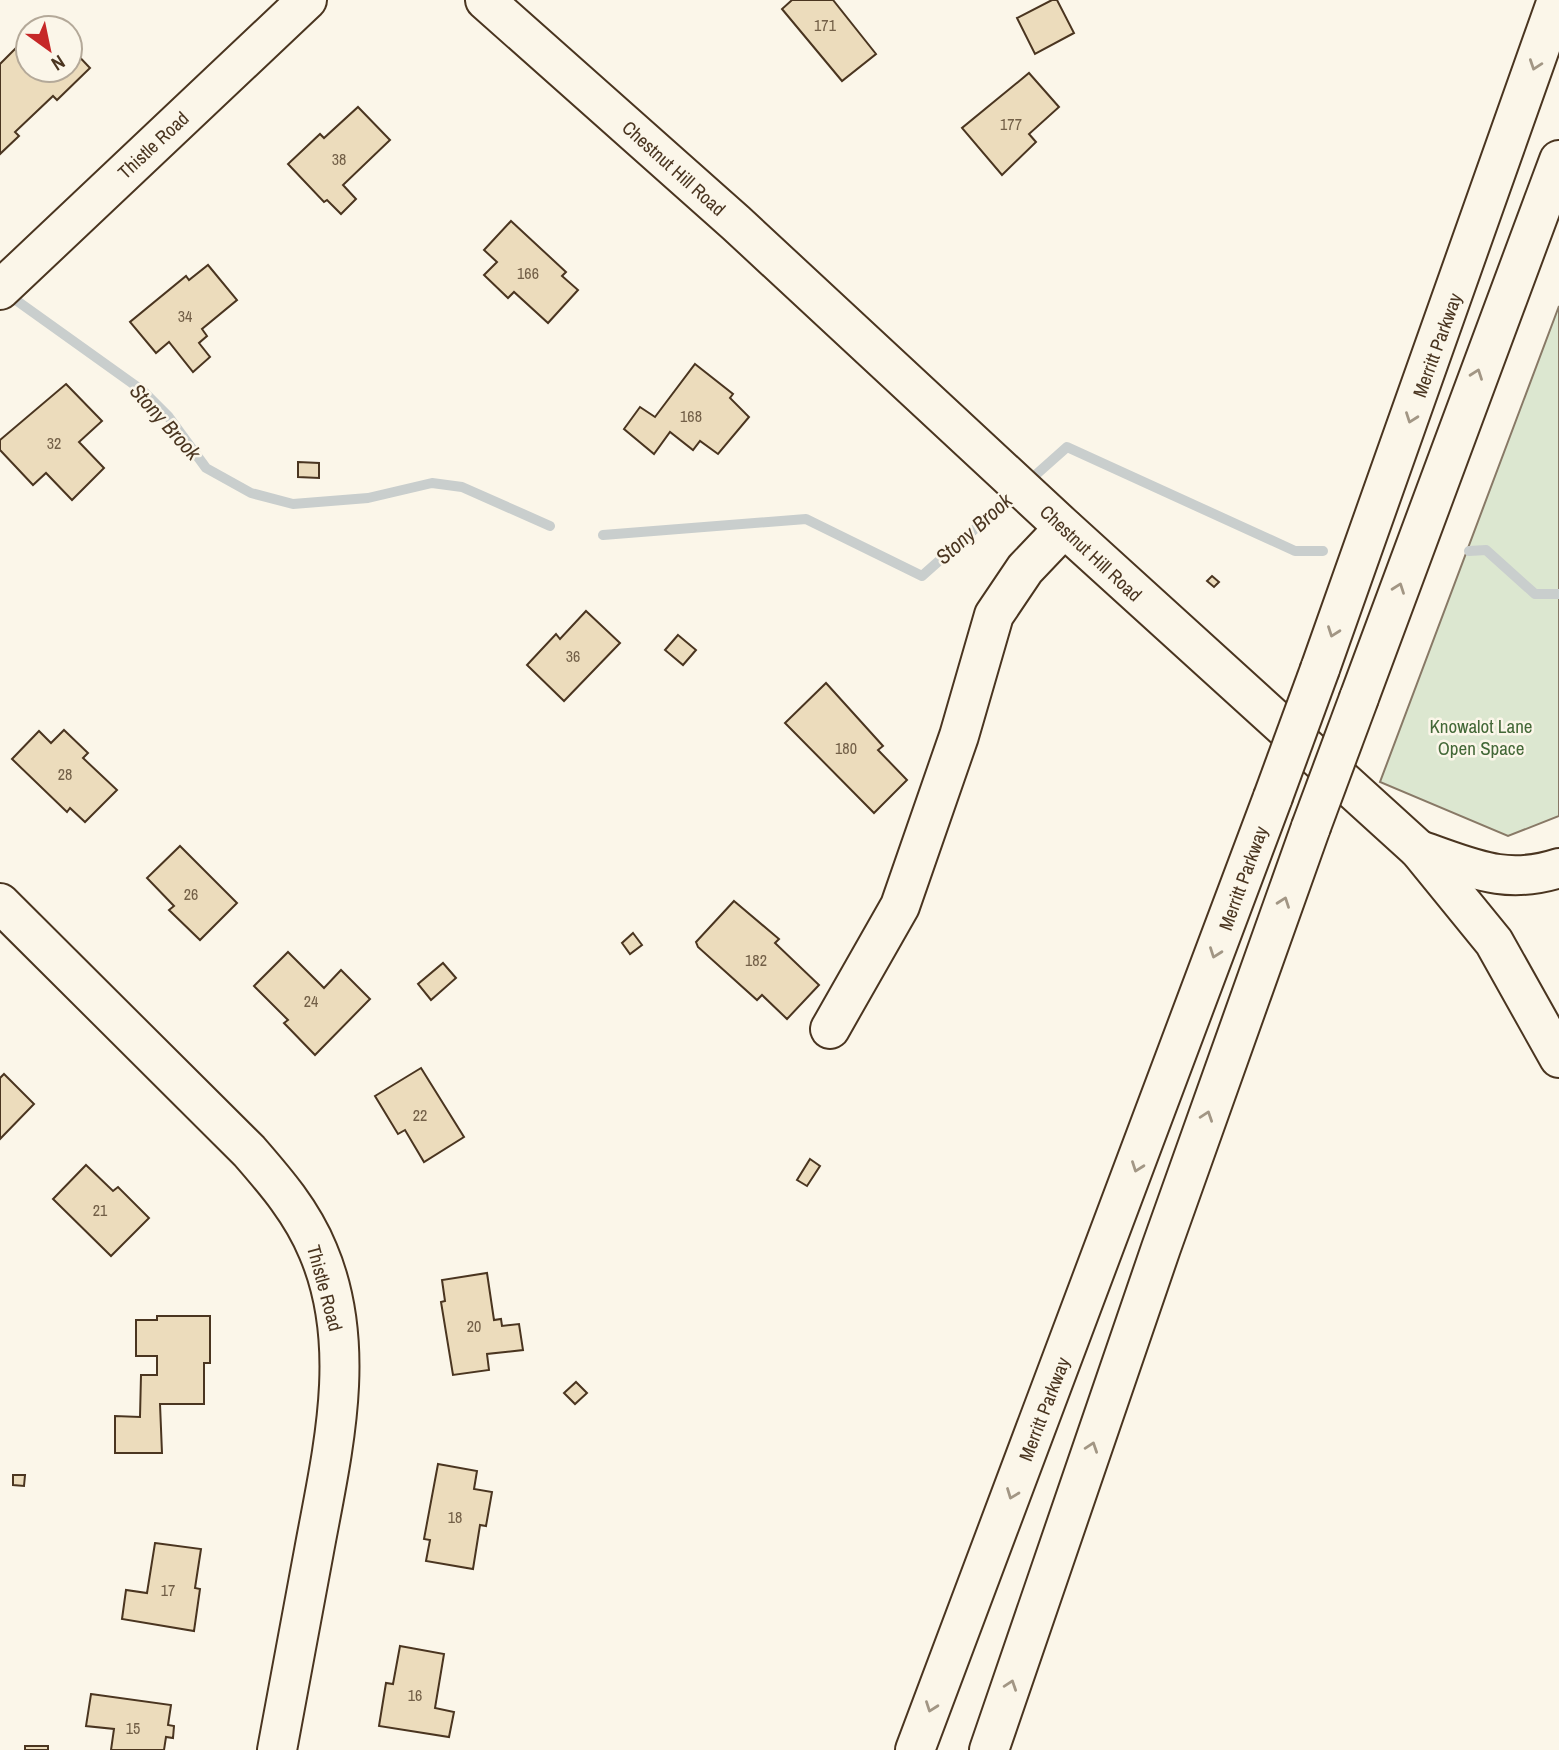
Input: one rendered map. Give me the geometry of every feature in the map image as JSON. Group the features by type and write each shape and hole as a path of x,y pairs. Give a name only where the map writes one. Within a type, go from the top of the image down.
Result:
{"main road":[{"name":"Thistle Road","path":"8,282 307,0"},
{"name":"Chestnut Hill Road","path":"485,0 736,223 1061,525 1419,850 1468,906 1494,943 1559,1058"},
{"name":"Merritt Parkway","path":"915,1750 1320,669 1557,0"},
{"path":"989,1750 1165,1234 1482,359 1559,160"},
{"path":"830,1029 900,906 960,736 994,615 1061,525"},
{"path":"1419,850 1498,876 1532,876 1559,868"},
{"name":"Thistle Road","path":"0,904 248,1151 285,1192 319,1253 339,1341 340,1393 333,1447 277,1750"}],"green space":[{"name":"Knowalot Lane Open Space","path":"1559,306 1559,816 1508,836 1380,782"}],"building":[{"path":"792,0 833,0 876,54 842,81 782,9"},
{"path":"1057,0 1074,33 1035,54 1017,18"},
{"path":"14,50 14,84 74,84 57,100 53,96 15,132 19,136 0,154 0,64"},
{"path":"84,62 90,68 84,74"},
{"path":"1029,73 1059,107 1029,134 1036,142 1002,175 962,128"},
{"path":"358,107 390,140 343,185 356,199 341,214 327,200 324,202 288,164 320,134 324,138"},
{"path":"511,221 566,272 562,276 578,290 548,323 514,292 508,298 484,275 497,262 484,250"},
{"path":"208,265 237,300 202,329 207,336 199,343 210,357 193,372 169,342 156,353 130,322 186,276 189,280"},
{"path":"695,364 733,394 730,398 749,417 718,454 700,441 693,450 670,432 654,454 624,429 640,407 655,417"},
{"path":"66,384 102,421 79,442 104,468 72,500 46,473 33,485 0,450 0,440"},
{"path":"298,462 319,463 319,478 298,477"},
{"path":"1212,576 1219,582 1214,587 1207,581"},
{"path":"586,611 620,643 564,701 527,665 556,634 560,639"},
{"path":"678,635 696,650 683,665 665,650"},
{"path":"826,683 883,746 878,750 907,780 874,813 785,723"},
{"path":"64,730 88,753 83,758 117,790 85,822 70,808 67,812 12,759 39,731 51,743"},
{"path":"180,846 237,903 200,940 169,910 174,906 147,878"},
{"path":"734,901 779,939 775,943 819,985 787,1019 762,995 757,1000 698,947 696,942"},
{"path":"633,933 642,945 630,954 622,943"},
{"path":"288,952 324,988 341,970 370,999 315,1055 284,1023 288,1020 254,986"},
{"path":"443,963 456,978 431,1000 418,984"},
{"path":"421,1068 464,1137 424,1162 405,1130 398,1134 375,1096"},
{"path":"4,1074 34,1104 0,1139 0,1078"},
{"path":"810,1159 820,1166 807,1186 797,1180"},
{"path":"86,1165 113,1191 118,1187 149,1218 111,1256 53,1199"},
{"path":"487,1273 494,1320 501,1319 502,1326 519,1324 523,1350 487,1354 489,1370 453,1375 441,1302 445,1301 442,1280"},
{"path":"157,1316 210,1316 210,1363 204,1363 204,1404 160,1404 162,1453 115,1453 115,1416 140,1417 141,1375 157,1375 157,1356 136,1356 136,1320 157,1320"},
{"path":"576,1382 587,1393 575,1404 564,1393"},
{"path":"438,1464 477,1471 474,1489 492,1492 486,1526 480,1525 473,1569 426,1561 430,1540 424,1539"},
{"path":"13,1475 25,1475 24,1486 13,1485"},
{"path":"155,1543 201,1549 195,1588 200,1589 194,1631 122,1619 126,1590 147,1593"},
{"path":"400,1646 444,1654 435,1708 454,1712 449,1737 379,1726 386,1683 393,1684"},
{"path":"91,1694 171,1705 168,1725 174,1726 173,1738 166,1737 164,1750 111,1750 114,1729 86,1726"},
{"path":"25,1746 48,1746 48,1750 25,1750"}],"waterway":[{"name":"Stony Brook","path":"6,293 143,391 168,416 206,468 251,493 293,504 368,498 432,483 462,487 550,526"},
{"name":"Stony Brook","path":"603,535 806,519 922,576 1067,447 1295,551 1323,551"},
{"name":"Stony Brook","path":"1469,551 1486,550 1535,594 1559,594"}]}
